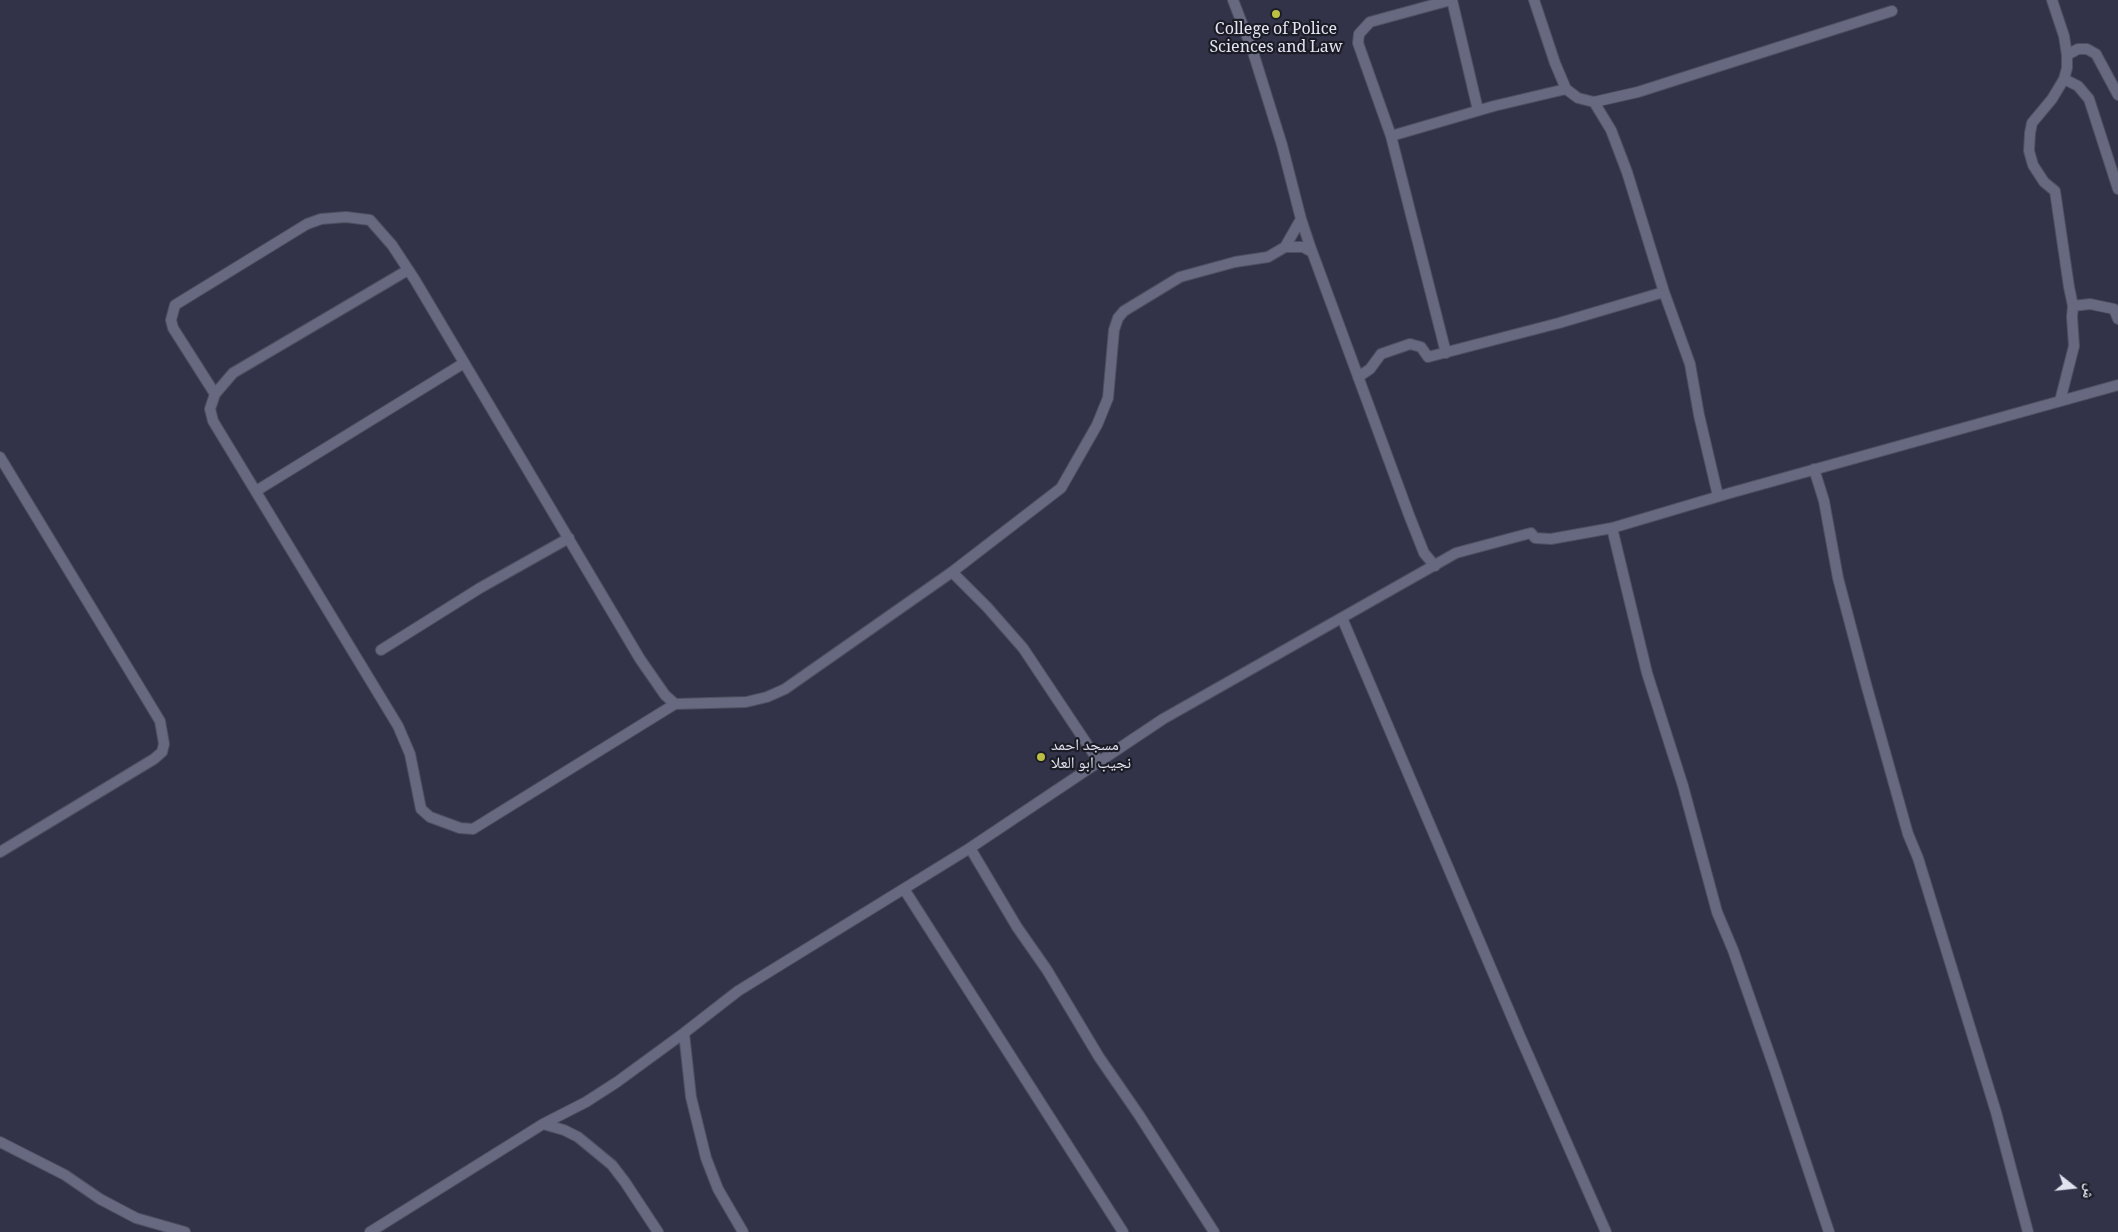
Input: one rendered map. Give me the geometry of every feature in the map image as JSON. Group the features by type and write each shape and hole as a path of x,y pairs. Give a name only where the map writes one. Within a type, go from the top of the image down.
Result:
{"street":[{"path":"1233,0 1253,52 1282,145 1301,219 1312,252 1424,553 1435,566"},
{"path":"1446,353 1391,136 1358,43 1359,34 1370,22 1452,0 1478,110"},
{"path":"1534,0 1555,63 1566,89 1578,98 1594,102 1638,92 1892,11"},
{"path":"2052,0 2064,36 2067,55 2064,79 2052,99 2032,122 2029,151 2033,165 2044,182 2055,191 2069,287 2074,306 2072,317 2074,346 2060,401"},
{"path":"2067,55 2078,49 2087,49 2096,54 2118,95"},
{"path":"2064,79 2078,86 2089,99 2118,189"},
{"path":"1391,136 1478,110 1566,89"},
{"path":"1594,102 1610,130 1627,172 1664,292 1690,364 1699,415 1718,496"},
{"path":"215,394 173,328 171,320 175,305 307,224 321,219 346,217 370,220 392,245 408,270 640,659 664,695 675,704"},
{"path":"1285,247 1301,219"},
{"path":"408,270 233,374 215,394 210,409 213,421 398,726 410,754 421,809 430,817 460,828 473,829 675,704 746,702 768,697 785,689 952,572 1061,488 1098,425 1108,398 1114,330 1118,318 1124,311 1180,277 1235,262 1268,256 1285,247 1303,247 1312,252"},
{"path":"1358,378 1370,369 1381,354 1410,344 1421,347 1428,357 1559,324 1664,292"},
{"path":"2074,306 2090,304 2114,309 2118,319"},
{"path":"256,492 464,363"},
{"path":"370,1232 543,1124 617,1082 738,991 970,848 1163,719 1456,554 1531,533 1535,538 1550,539 1612,528 1718,496 2118,385"},
{"path":"0,457 160,721 164,744 162,752 154,759 0,852"},
{"path":"1814,469 1824,501 1838,578 1908,834 1918,858 1994,1105 2028,1232"},
{"path":"1612,528 1647,673 1683,786 1717,912 1733,950 1769,1051 1829,1232"},
{"path":"381,650 480,588 569,538"},
{"path":"952,572 987,607 1023,648 1099,762"},
{"path":"1342,618 1511,1016 1606,1232"},
{"path":"970,848 1099,1057 1148,1128 1214,1232"},
{"path":"904,889 1123,1232"},
{"path":"684,1033 691,1097 706,1158 718,1189 743,1232"},
{"path":"543,1124 564,1130 578,1137 612,1165 658,1232"},
{"path":"0,1142 65,1176 100,1199 136,1218 184,1232"}],"place":[{"name":"College of Police Sciences and Law","path":"1276,14"},
{"name":"مسجد احمد نجيب ابو العلا","path":"1041,757"}]}
